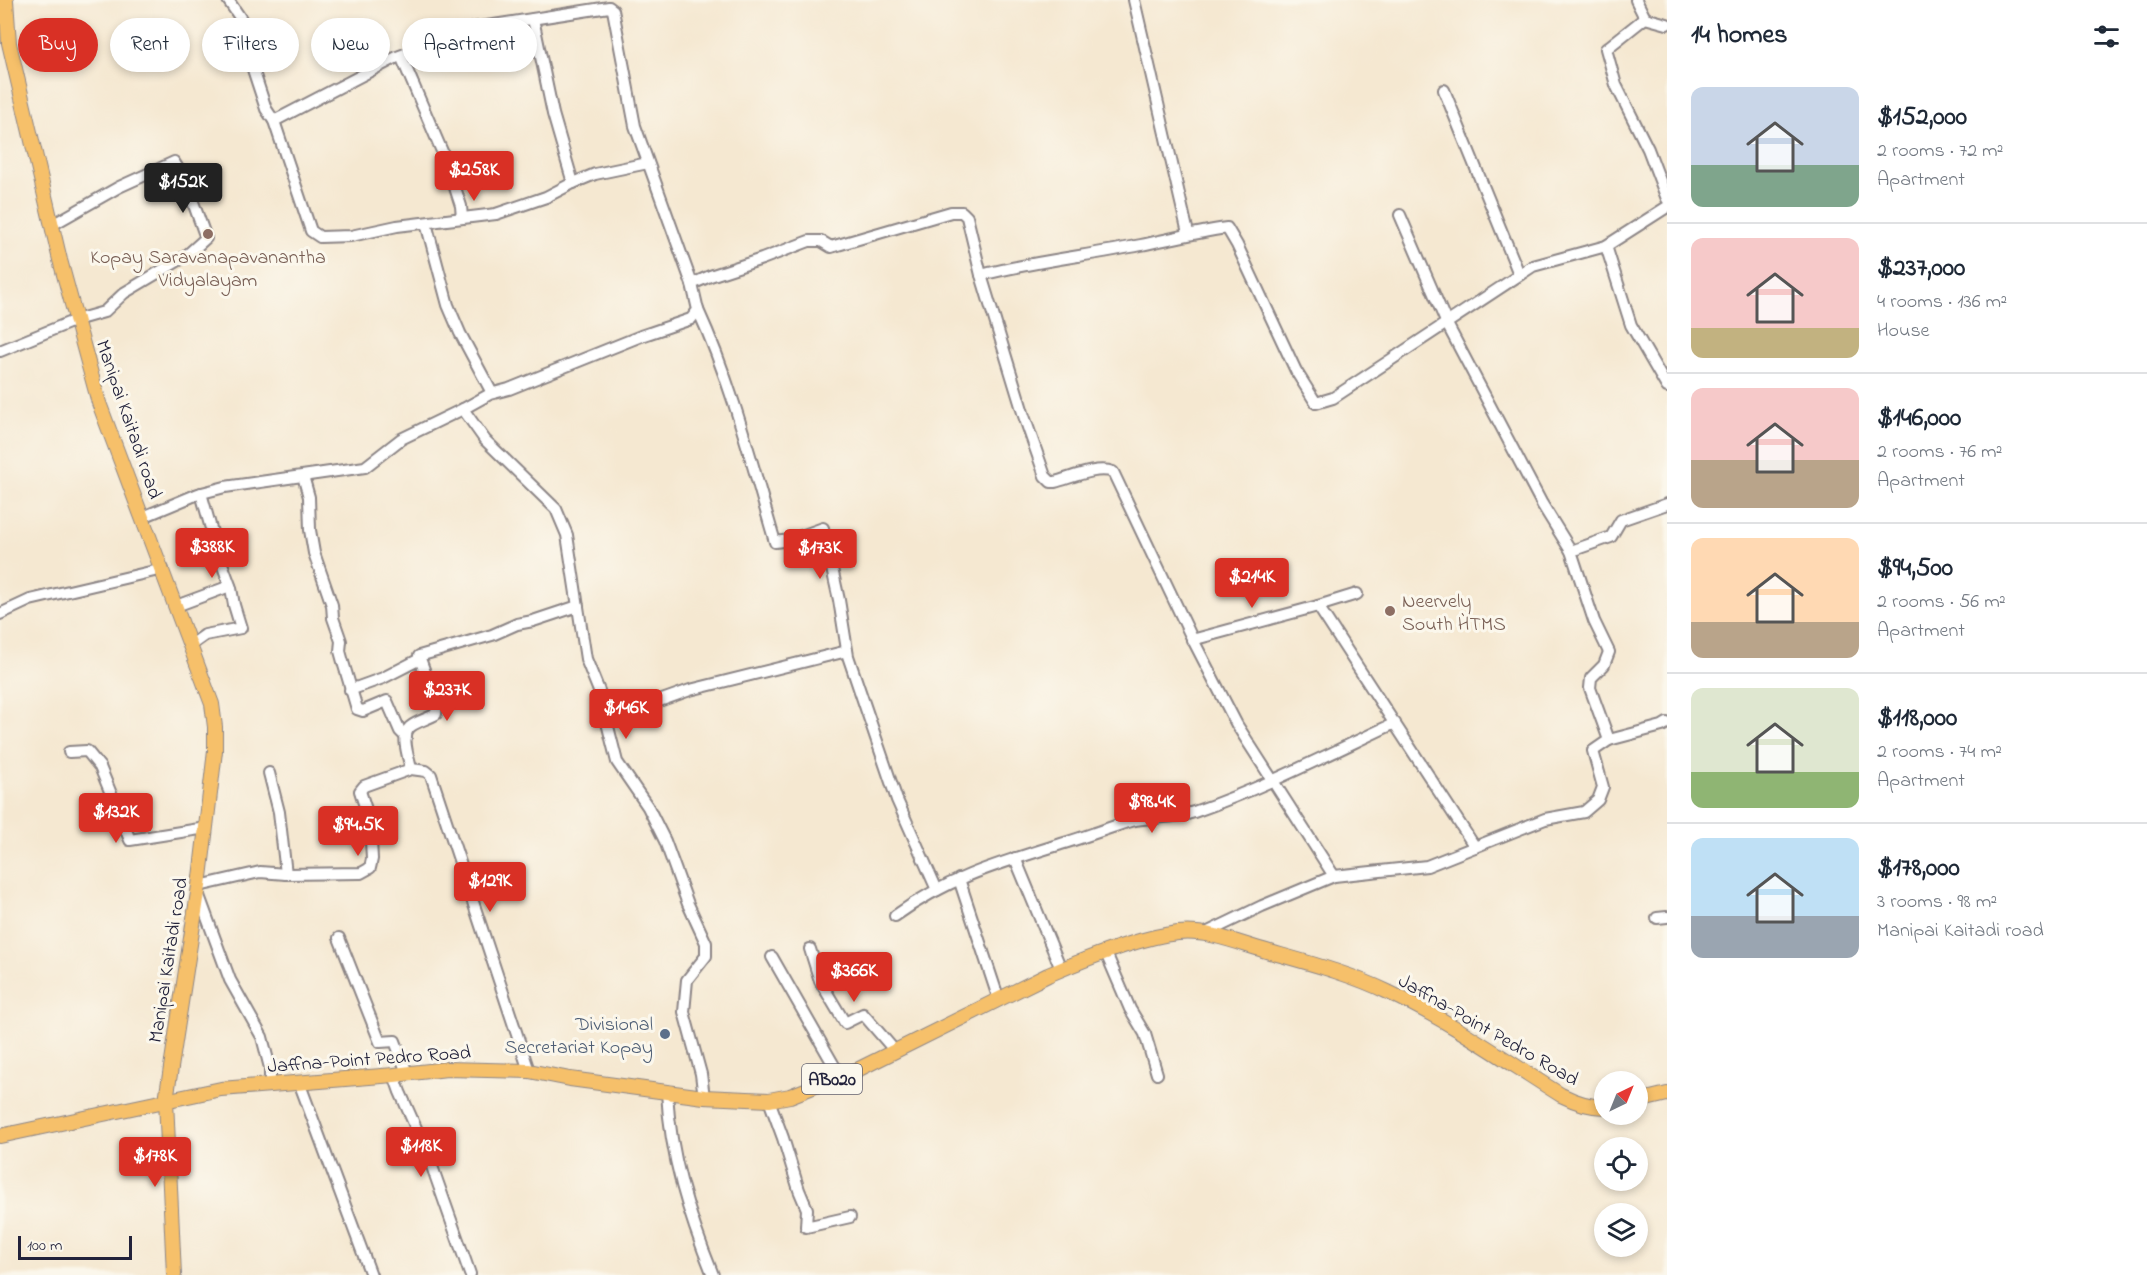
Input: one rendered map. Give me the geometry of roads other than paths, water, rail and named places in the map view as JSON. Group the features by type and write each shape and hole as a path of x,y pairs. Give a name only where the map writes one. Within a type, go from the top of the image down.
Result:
{"main road":[{"name":"Manipai Kaitadi road","path":"6,0 5,39 99,403 212,704 215,751 198,889 166,1100 174,1275"},
{"name":"Jaffna-Point Pedro Road","path":"0,1136 220,1089 447,1069 529,1071 704,1097 769,1100 790,1095 840,1076 1061,969 1154,938 1180,933 1206,933 1324,968 1388,991 1455,1028 1561,1095 1594,1106"},
{"path":"1648,1099 1667,1094"}],"street":[{"path":"228,0 241,19 247,51 266,109 274,121 311,231 320,237 351,236 397,226 496,214 546,198 595,174 648,163"},
{"path":"1134,0 1188,234"},
{"path":"1636,0 1645,18 1667,24"},
{"path":"537,18 609,7 613,10 635,126 692,284 698,310 716,350 736,408 775,542 790,540 823,528 839,600 847,651 897,800 937,890"},
{"path":"1645,18 1606,49 1616,86 1648,149 1667,199"},
{"path":"537,38 553,114 573,183"},
{"path":"274,121 401,56 447,163 461,206 462,218"},
{"path":"1444,90 1519,274"},
{"path":"0,351 76,320 104,312 124,293 186,256 206,238 185,180 174,162 119,187 52,225"},
{"path":"981,275 1017,265 1227,228 1296,371 1316,403 1334,398 1533,266 1606,246 1667,207"},
{"path":"692,284 809,241 820,242 831,247 951,212 962,212 967,217 981,275 1024,416 1045,476 1051,482 1055,482 1086,473 1107,470 1113,472 1192,639 1237,725 1334,876"},
{"path":"1400,215 1447,324 1542,504 1571,551 1594,621 1609,652 1604,665 1591,678 1590,688 1609,740"},
{"path":"426,223 448,305 492,393"},
{"path":"1606,246 1631,325 1667,387"},
{"path":"142,517 201,493 225,487 365,467 401,439 492,393 509,389 641,336 691,319 698,310"},
{"path":"463,409 485,440 555,509 567,535 586,659 598,691 618,762 648,807 665,841 687,904 706,943 706,956 687,980 684,1012 701,1074 704,1097"},
{"path":"303,476 309,497 310,530 314,554 332,605 333,618 341,640 340,651 357,709 363,711 387,701 400,730 406,737 411,769"},
{"path":"191,645 205,634 218,634 241,628 201,493"},
{"path":"1571,551 1611,537 1621,519 1667,504"},
{"path":"0,614 30,600 162,569"},
{"path":"176,606 230,586"},
{"path":"1192,639 1357,594"},
{"path":"350,690 382,678 420,659 419,656 492,635 517,624 578,606"},
{"path":"1318,606 1475,848"},
{"path":"606,720 690,690 847,651"},
{"path":"406,737 410,728 436,714 437,705 420,659"},
{"path":"895,916 921,898 959,879 1015,858 1134,821 1167,819 1193,812 1273,780 1395,723"},
{"path":"1206,933 1262,906 1334,876 1427,866 1545,819 1584,812 1598,800 1604,787 1593,751 1609,740 1667,723"},
{"path":"69,752 87,751 100,767 130,840 206,828"},
{"path":"270,1084 270,1068 262,1037 230,980 198,889 260,873 361,873 370,868 372,859 369,822 360,791 364,786 411,769 426,771 430,775 529,1071"},
{"path":"269,773 279,812 286,874"},
{"path":"1015,858 1061,969"},
{"path":"959,879 999,1000"},
{"path":"339,938 380,1042 395,1041 401,1074 400,1092 428,1155 470,1274"},
{"path":"810,949 820,981 845,1023 863,1014 895,1051"},
{"path":"1106,953 1130,1009 1144,1034 1157,1074"},
{"path":"772,957 840,1076"},
{"path":"299,1082 371,1275"},
{"path":"667,1092 668,1122 683,1192 713,1275"},
{"path":"769,1100 783,1138 798,1191 807,1209 806,1227 850,1216"}],"place":[{"name":"Kopay Saravanapavanantha Vidyalayam","path":"208,234"},
{"name":"Neervely South HTMS","path":"1390,611"},
{"name":"Divisional Secretariat Kopay","path":"665,1034"}]}
